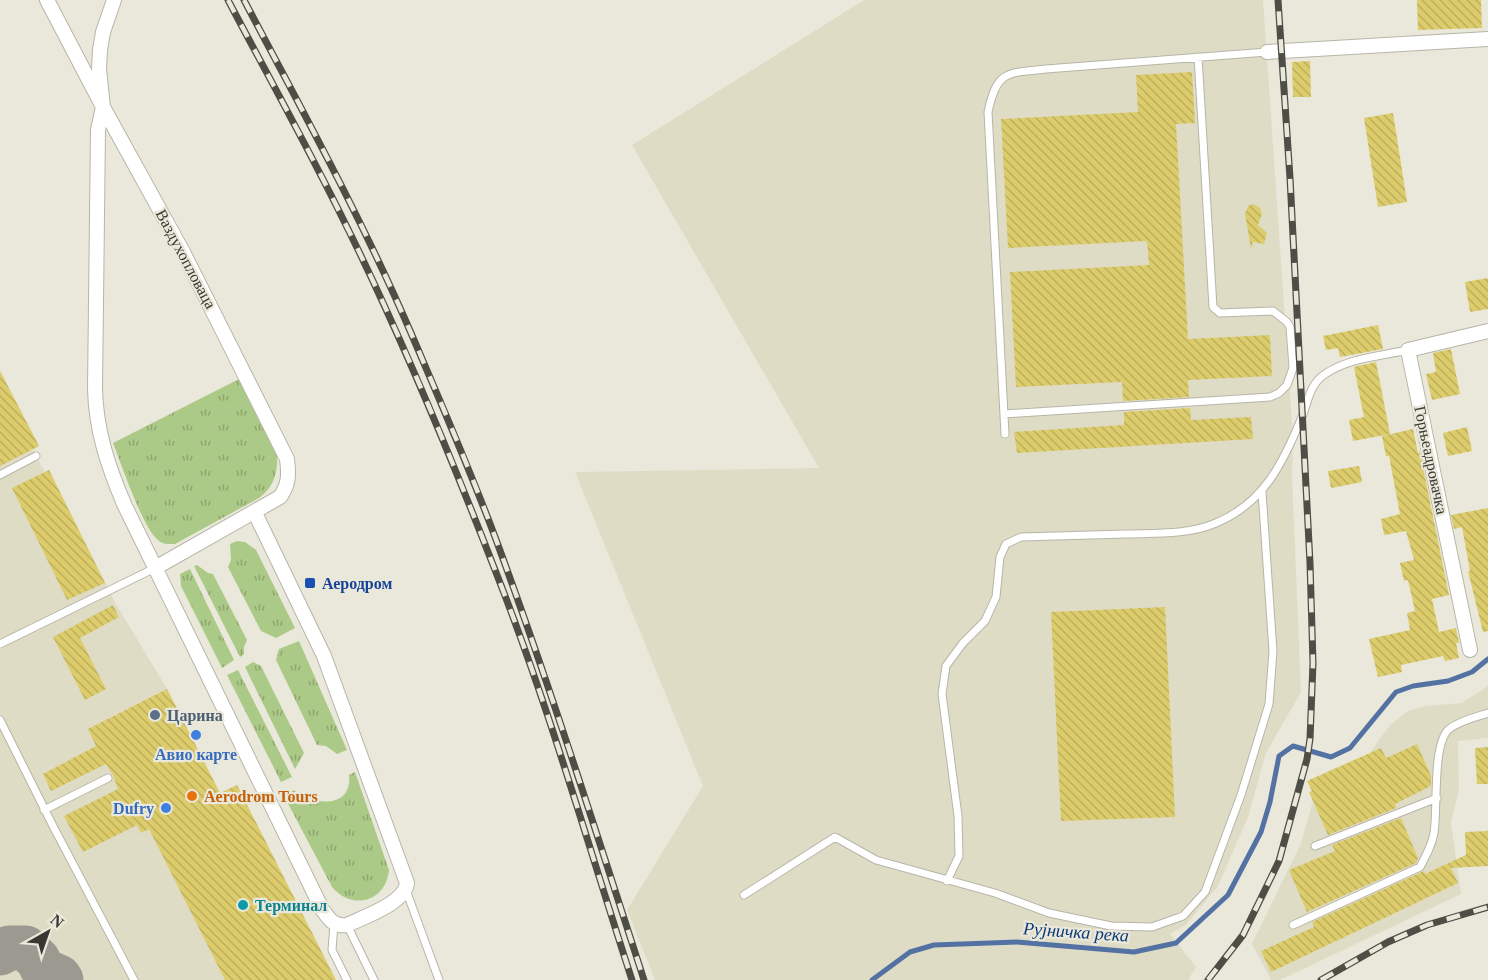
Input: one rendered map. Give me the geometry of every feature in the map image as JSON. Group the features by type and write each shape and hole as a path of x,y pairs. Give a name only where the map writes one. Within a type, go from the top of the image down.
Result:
{"street":[{"name":"Ваздухопловаца","path":"47,0 183,252 287,459 289,475 280,498 155,568"},
{"path":"114,0 103,32 100,50 99,69 103,107 98,130 95,411 107,465 322,909 340,924 397,899 406,890 407,883 324,656 255,513"},
{"path":"1267,52 1488,39"},
{"path":"1408,350 1488,331"},
{"name":"Горњеадровачка","path":"1408,350 1470,650"}],"lane":[{"path":"1005,434 988,112 993,90 1000,79 1015,72 1267,52"},
{"path":"1004,414 1270,397 1279,393 1287,385 1293,368 1290,327 1283,317 1273,311 1220,313 1213,307 1198,57"},
{"path":"947,881 959,856 958,816 942,694 946,666 963,643 985,621 996,597 1000,557 1006,544 1021,537 1177,533 1214,524 1236,513 1262,492 1281,463 1303,415 1310,392 1324,374 1354,360 1408,350"},
{"path":"0,475 36,456"},
{"path":"744,895 835,837 876,860 994,893 1049,913 1111,926 1152,927 1182,916 1205,892 1241,795 1269,704 1273,651 1262,492"},
{"path":"0,644 155,568"},
{"path":"1293,926 1420,867 1432,839 1437,798 1438,753 1442,739 1451,727 1488,713"},
{"path":"0,720 44,810 134,980"},
{"path":"44,810 108,778"},
{"path":"1315,846 1437,798"},
{"path":"406,890 439,980"},
{"path":"340,924 332,950 347,980"},
{"path":"340,924 374,980"}],"shaded area":[{"path":"864,0 1263,0 1293,436 1292,475 1301,692 1266,753 1248,817 1218,886 1186,925 1170,934 1196,967 1188,980 655,980 627,910 703,786 575,472 819,468 632,145"},
{"path":"0,371 39,446 33,449 36,456 45,472 49,470 116,604 167,689 220,793 226,980 0,980"},
{"path":"1488,686 1488,738 1458,741 1459,789 1451,823 1461,894 1280,980 1271,980 1252,944 1301,843 1317,787 1363,762 1391,724 1408,711 1425,706 1462,703"}],"green space":[{"path":"241,378 277,454 276,473 272,484 259,498 175,544 162,543 146,523 113,443"},
{"path":"237,541 245,542 256,550 295,628 276,638 261,631 228,567 231,560 230,544"},
{"path":"197,565 213,574 247,640 244,654 240,657 194,566"},
{"path":"190,569 234,660 222,668 181,586 180,574"},
{"path":"299,641 347,750 337,754 326,746 317,745 276,660 279,649"},
{"path":"253,662 261,666 304,753 295,769 245,667"},
{"path":"238,670 292,777 281,782 227,675"},
{"path":"355,772 389,870 382,890 367,900 358,901 349,899 332,887 284,796 294,790 320,801 338,799 345,794 349,786 349,775"}],"building":[{"path":"1417,0 1481,0 1482,28 1418,30"},
{"path":"1310,61 1311,97 1293,97 1292,62"},
{"path":"1192,72 1195,123 1176,124 1188,339 1270,335 1272,376 1188,380 1189,397 1123,401 1122,382 1016,387 1010,272 1149,265 1147,241 1008,248 1001,119 1138,112 1136,75"},
{"path":"1393,113 1407,202 1378,207 1364,118"},
{"path":"1253,204 1260,208 1262,214 1258,225 1267,233 1264,244 1253,242 1251,249 1245,214 1248,206"},
{"path":"1488,278 1488,309 1470,312 1465,282"},
{"path":"1378,325 1383,349 1340,357 1338,348 1326,350 1323,336"},
{"path":"1451,349 1460,394 1432,400 1426,374 1436,372 1433,353"},
{"path":"1376,362 1390,434 1353,441 1349,420 1364,417 1354,367"},
{"path":"0,371 39,446 0,466"},
{"path":"1190,408 1191,420 1251,417 1253,439 1017,453 1014,432 1124,425 1124,412"},
{"path":"1467,427 1472,451 1448,456 1443,433"},
{"path":"1413,429 1418,453 1420,452 1449,595 1432,599 1439,632 1456,628 1459,658 1445,661 1443,656 1401,665 1402,672 1378,677 1369,639 1410,630 1407,613 1415,611 1408,580 1404,581 1400,563 1414,560 1406,531 1384,535 1381,519 1400,514 1389,456 1386,456 1382,436"},
{"path":"1359,466 1362,482 1331,488 1328,471"},
{"path":"49,470 105,583 67,600 12,488"},
{"path":"1488,508 1488,631 1483,632 1468,571 1470,571 1462,527 1454,529 1451,515"},
{"path":"113,605 119,617 80,638 106,689 85,700 53,637"},
{"path":"1165,607 1175,817 1061,821 1051,612"},
{"path":"167,689 220,793 237,785 336,980 225,980 149,829 141,833 137,825 83,852 64,816 118,789 113,775 106,764 51,791 43,774 96,746 88,729"},
{"path":"1417,744 1431,776 1431,786 1395,804 1396,808 1328,835 1309,792 1312,791 1307,781 1381,748 1386,758"},
{"path":"1488,747 1488,784 1477,784 1475,748"},
{"path":"1401,818 1418,858 1416,863 1307,912 1289,870 1335,851 1332,845"},
{"path":"1488,831 1488,866 1451,868 1458,883 1271,972 1261,951 1314,927 1312,922 1424,871 1425,874 1466,855 1465,832"}],"waterway":[{"name":"Рујничка река","path":"872,980 910,952 934,945 1017,942 1134,952 1176,943 1228,895 1261,832 1270,802 1279,756 1293,746 1331,757 1350,748 1396,692 1413,686 1448,681 1472,672 1488,659"}],"taxiway":[{"path":"0,953 9,948 26,948 38,960 43,970 61,980"}],"railway":[{"path":"228,0 314,162 363,261 443,439 534,675 632,980"},
{"path":"244,0 372,248 467,465 537,653 644,980"},
{"path":"1208,980 1243,935 1279,861 1307,759 1310,739 1313,663 1310,563 1290,178 1278,0"},
{"path":"1321,980 1388,942 1427,925 1488,907"}],"place":[{"name":"Аеродром","path":"310,583"},
{"name":"Царина","path":"155,715"},
{"name":"Авио карте","path":"196,735"},
{"name":"Aerodrom Tours","path":"192,796"},
{"name":"Dufry","path":"166,808"},
{"name":"Терминал","path":"243,905"}]}
